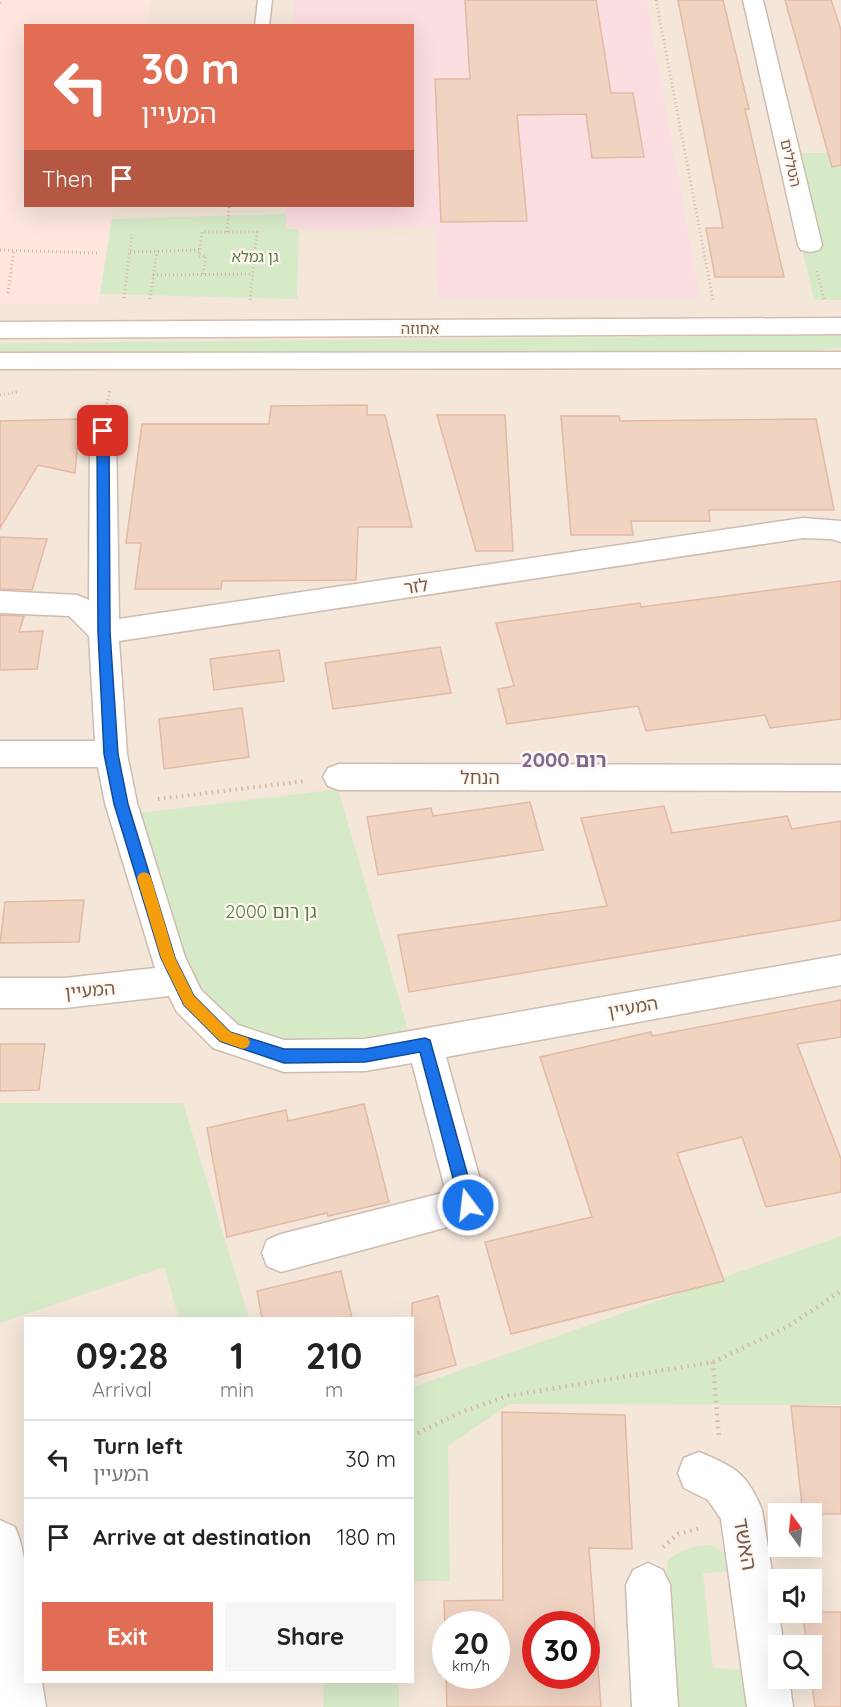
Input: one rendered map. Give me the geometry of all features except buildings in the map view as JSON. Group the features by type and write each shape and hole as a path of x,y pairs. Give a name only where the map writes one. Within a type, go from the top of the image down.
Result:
{"street":[{"name":"הטללים","path":"753,0 810,244"},
{"path":"0,317 221,329"},
{"name":"אחוזה","path":"0,330 836,326"},
{"name":"אחוזה","path":"0,361 841,360"},
{"path":"0,385 99,371 241,362"},
{"name":"המעיין","path":"103,431 104,632 111,754 121,804 168,958 189,1001 225,1037 284,1056 365,1056 841,970"},
{"name":"לזר","path":"104,632 803,528 834,529 841,532"},
{"path":"0,602 77,606 104,632"},
{"path":"0,754 111,754"},
{"name":"הנחל","path":"339,777 841,778"},
{"name":"המעיין","path":"0,993 65,993 180,981"},
{"path":"281,1253 468,1205 425,1044"},
{"name":"האשד","path":"711,1479 741,1510 770,1707"},
{"path":"0,1542 23,1707"},
{"path":"648,1585 655,1707"}],"lane":[{"path":"262,24 265,0"}],"path":[{"path":"656,0 718,326"},
{"path":"227,232 230,207"},
{"path":"203,274 206,256 198,256 202,232 257,232 250,302"},
{"path":"124,298 132,234"},
{"path":"810,244 836,326"},
{"path":"0,250 97,253"},
{"path":"8,293 14,250"},
{"path":"129,252 199,250"},
{"path":"150,299 157,251"},
{"path":"153,275 253,274"},
{"path":"121,804 339,777"},
{"path":"414,1435 461,1412 508,1396 714,1362 787,1327 841,1291"},
{"path":"711,1479 714,1362"},
{"path":"648,1585 655,1554 678,1534 696,1528 745,1529"}],"shaded area":[{"path":"0,0 841,0 841,1707 0,1707"},
{"path":"0,0 152,0 147,24 24,24 24,207 114,207 98,304 0,304"},
{"path":"294,0 646,0 700,298 438,298 435,228 286,229 287,207 414,207 414,24 293,24"}],"green space":[{"path":"780,153 841,153 841,300 814,300"},
{"name":"גן גמלא","path":"286,214 286,229 299,229 297,299 100,294 112,219"},
{"path":"841,335 841,348 812,351 0,355 0,343"},
{"name":"גן רום 2000","path":"338,789 408,1030 361,1038 293,1043 229,1024 200,991 180,952 141,813"},
{"path":"0,1103 183,1103 249,1317 179,1317 164,1267 0,1323"},
{"path":"841,1236 841,1405 509,1404 448,1446 450,1581 414,1581 414,1387"},
{"path":"710,1545 728,1554 734,1571 703,1573 713,1668 745,1669 750,1707 674,1707 666,1580 668,1560 688,1549"},
{"path":"324,1683 399,1683 399,1707 323,1707"}],"slow traffic":[{"path":"144,878 168,958 189,1001 225,1037 243,1042"}],"district":[{"name":"רום 2000","path":"564,759"}],"route":[{"path":"103,431 104,632 111,754 121,804 168,958 189,1001 225,1037 284,1056 365,1056 425,1044 468,1205"}]}
